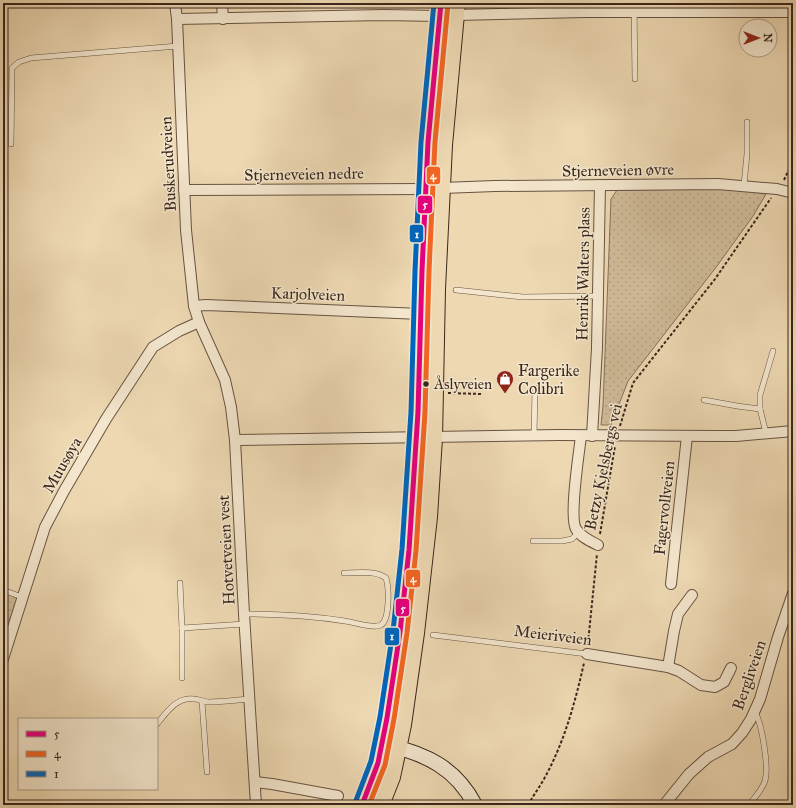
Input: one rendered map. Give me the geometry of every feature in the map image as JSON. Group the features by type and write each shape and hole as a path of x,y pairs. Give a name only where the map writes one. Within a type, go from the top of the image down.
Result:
{"main road":[{"path":"382,805 392,777 399,748 409,687 429,517 434,438 437,289 442,188 447,105 456,9"},
{"path":"362,805 378,763 388,718 400,632 409,542 417,438 425,188 440,10"},
{"path":"382,744 426,756 444,768 455,778 465,790 474,805"}],"street":[{"name":"Buskerudveien","path":"175,3 187,238 194,306 198,322"},
{"path":"222,3 223,19"},
{"path":"456,9 634,7 793,12"},
{"path":"177,19 384,15 440,10"},
{"name":"Stjerneveien øvre","path":"442,188 692,184 744,185 777,188 793,193"},
{"name":"Henrik Walters plass","path":"592,436 598,348 600,185"},
{"name":"Stjerneveien nedre","path":"184,190 425,188"},
{"name":"Karjolveien","path":"194,306 206,305 421,314"},
{"name":"Hotvetveien vest","path":"198,322 225,380 231,407 235,440 244,619 256,805"},
{"name":"Muusøya","path":"3,659 45,527 64,491 118,400 153,347 179,331 198,322"},
{"path":"235,440 534,436 736,436 793,431"},
{"path":"581,436 573,508 575,528 586,539 598,545"},
{"name":"Fagervollveien","path":"671,584 687,436"},
{"name":"Bergliveien","path":"664,805 690,774 708,757 732,744 742,733 760,699 778,637 793,593"},
{"path":"668,667 678,614 692,595"},
{"name":"Meieriveien","path":"587,654 668,667 679,671 701,685 715,687 724,682 731,668"},
{"path":"255,782 338,796"}],"lane":[{"path":"634,7 635,79"},
{"path":"10,144 12,68 19,62 31,58 55,55 178,46"},
{"path":"744,185 747,154 747,122"},
{"path":"456,290 523,297 598,296"},
{"path":"766,433 760,409 760,395 773,351"},
{"path":"534,436 535,388"},
{"path":"704,400 760,409"},
{"path":"533,541 562,542 572,539 579,532"},
{"path":"182,628 244,619 306,617 346,621 375,627 380,626 384,622 388,607 386,578 382,575 344,572"},
{"path":"180,583 182,678"},
{"path":"3,590 22,598"},
{"name":"Meieriveien","path":"433,634 587,654"},
{"path":"158,723 168,710 177,703 189,698 208,702 250,699"},
{"path":"202,701 207,772"},
{"path":"750,805 760,790 766,776 766,761 759,721 754,711"}],"path":[{"name":"Betzy Kjelsbergs vei","path":"528,805 545,778 564,733 573,707 587,654 598,545 617,436 633,383 714,279 782,183 793,161"},
{"path":"447,393 482,394"}],"shaded area":[{"path":"736,189 766,194 753,216 717,266 628,381 611,425 601,425 611,199 617,190"},
{"path":"3,590 22,597 3,659"}],"transit line":[{"name":"1","path":"355,803 371,761 380,717 393,631 402,549 411,412 415,271 421,142 434,3"},
{"name":"5","path":"362,805 378,763 387,718 400,632 409,550 418,412 422,271 428,142 441,3"},
{"name":"4","path":"369,805 385,765 394,719 407,633 416,551 425,412 429,271 435,142 448,4"}],"place":[{"name":"Åslyveien","path":"426,384"},
{"name":"Fargerike Colibri","path":"505,394"}]}
